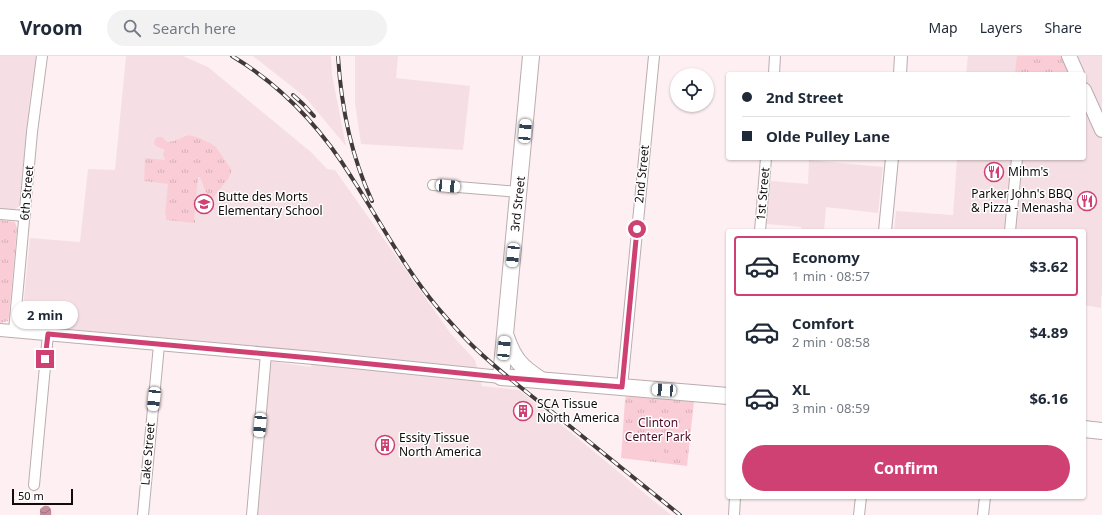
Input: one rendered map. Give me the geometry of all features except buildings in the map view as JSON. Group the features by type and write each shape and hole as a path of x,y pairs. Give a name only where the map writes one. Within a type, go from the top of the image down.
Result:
{"main road":[{"name":"3rd Street","path":"501,377 531,56"},
{"path":"1069,56 1076,72"},
{"path":"1086,94 1102,130"},
{"path":"505,333 510,348 521,365 541,380"},
{"path":"501,377 726,396"},
{"path":"1086,429 1102,431"}],"street":[{"name":"6th Street","path":"14,331 32,132 42,56"},
{"name":"2nd Street","path":"622,387 654,56"},
{"path":"774,72 775,56"},
{"path":"900,72 902,56"},
{"name":"1st Street","path":"760,229 766,160"},
{"path":"885,229 892,160"},
{"path":"1010,229 1017,160"},
{"path":"433,185 519,192"},
{"path":"0,214 24,216"},
{"path":"0,330 501,377"},
{"path":"34,484 48,334"},
{"name":"Lake Street","path":"143,515 159,345"},
{"path":"252,515 266,354"},
{"path":"734,515 735,499"},
{"path":"859,515 861,499"},
{"path":"983,515 985,499"}],"shaded area":[{"path":"0,56 36,56 33,87 31,87 19,206 12,210 0,209"},
{"path":"126,56 183,56 208,67 312,153 327,169 335,170 451,334 475,360 482,386 519,390 671,515 257,515 270,365 272,362 276,362 311,367 312,352 25,325 22,319 30,238 80,242 88,169 115,170"},
{"path":"253,56 331,56 332,75 346,146 305,97"},
{"path":"355,56 398,56 396,78 470,86 463,150 361,144 355,103"},
{"path":"968,56 1102,56 1101,308 1086,305 1086,229 894,229 896,211 953,215 957,160 1086,160 1086,72 966,72"},
{"path":"809,160 883,167 878,213 826,207 824,229 802,229 801,227 766,224 770,181 808,184"}],"green space":[{"path":"1017,56 1063,56 1070,72 1015,72"},
{"path":"188,135 197,137 216,147 231,169 228,179 213,198 207,193 200,177 198,177 194,219 195,223 166,220 165,214 168,184 144,181 145,158 165,160 163,154 165,150 154,144 155,139 162,137 167,142 170,142"},
{"path":"0,220 15,222 17,228 9,317 8,321 0,323"},
{"name":"Clinton Center Park","path":"626,397 694,401 687,466 621,458 625,400"},
{"path":"633,442 664,445 663,460 631,457"}],"water":[{"path":"44,506 48,506 50,508 51,515 40,515 40,509"}],"railway":[{"path":"232,56 268,81 284,95 300,110 328,142 414,277 438,308 466,339 507,376 680,515"},
{"path":"338,56 339,74 348,130 358,166 372,201"},
{"path":"293,95 314,116"}],"place":[{"name":"Mihm's","path":"994,172"},
{"name":"Parker John's BBQ & Pizza - Menasha","path":"1087,201"},
{"name":"Butte des Morts Elementary School","path":"204,204"},
{"name":"SCA Tissue North America","path":"523,411"},
{"name":"Essity Tissue North America","path":"385,445"}],"route":[{"path":"45,359 48,334 510,378 622,387 637,229"}]}
